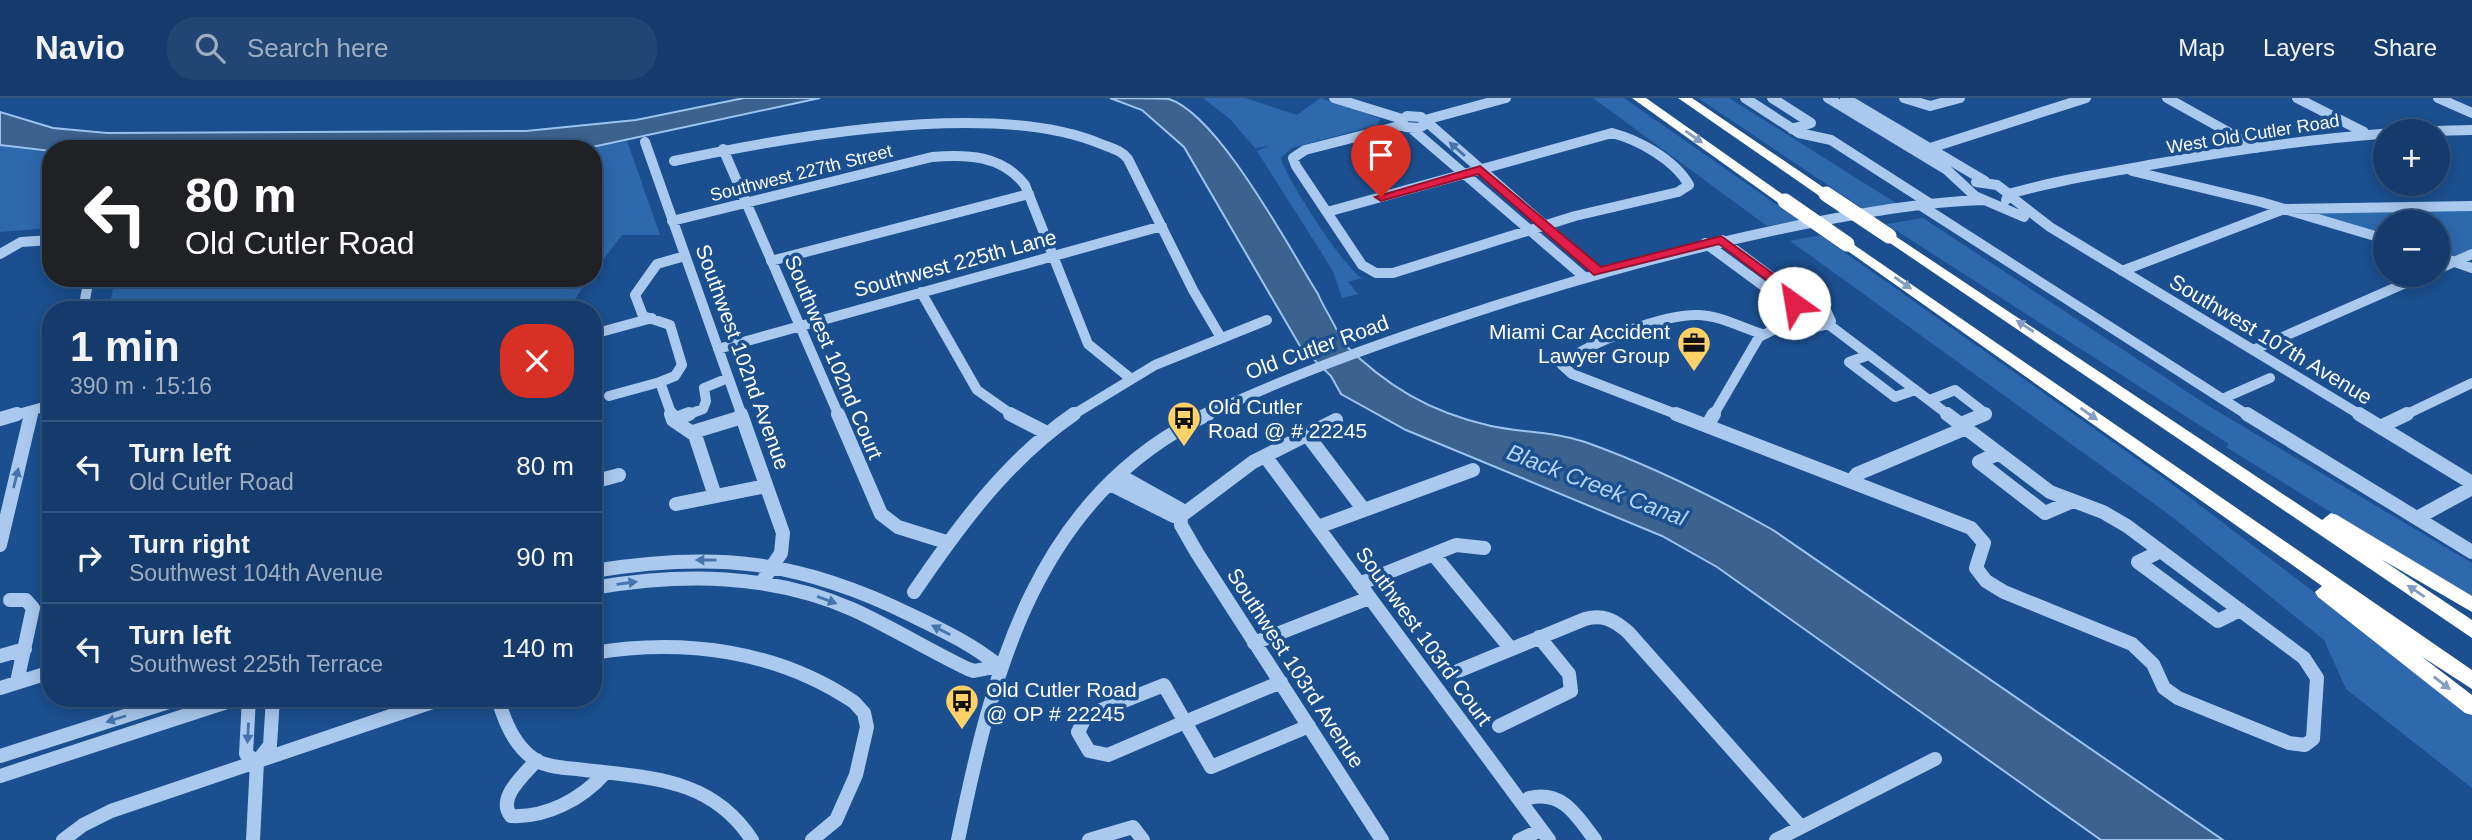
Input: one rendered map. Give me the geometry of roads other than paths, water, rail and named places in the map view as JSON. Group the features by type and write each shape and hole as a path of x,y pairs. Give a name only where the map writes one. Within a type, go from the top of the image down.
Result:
{"highway":[{"path":"1638,98 2472,681"},
{"path":"1684,98 2472,630"},
{"path":"2049,342 2472,605"},
{"path":"2257,531 2274,552 2472,706"}],"street":[{"path":"1334,98 1406,124 1583,276"},
{"path":"1426,121 1506,98"},
{"path":"1745,98 1803,135 1831,140 2222,399 2472,552"},
{"path":"1772,98 1811,123 1792,129"},
{"path":"1828,98 1956,176 1968,189 1988,201 2050,227"},
{"path":"1845,98 1984,181 1997,185 2050,227"},
{"path":"1904,98 1921,105 1936,106 1960,98"},
{"path":"1918,152 2086,98"},
{"path":"2168,98 2257,148"},
{"path":"2297,98 2364,133"},
{"path":"2438,98 2472,113"},
{"path":"1326,212 1480,170 1599,135 1620,134 1634,140 1684,175 1689,183 1687,187 1544,225 1393,272 1373,272 1362,265 1326,212 1293,158 1305,150 1406,124 1413,116 1426,121 1480,170 1544,225 1598,272"},
{"path":"674,161 859,118"},
{"path":"1090,128 1123,154 1220,336"},
{"name":"West Old Cutler Road","path":"1988,201 2040,185 2257,148 2364,133 2472,130"},
{"name":"Southwest 102nd Avenue","path":"645,142 784,537 783,548 762,582"},
{"name":"Southwest 102nd Court","path":"723,149 881,514 898,527 946,542"},
{"name":"Southwest 227th Street","path":"672,220 937,157 974,157 1001,164 1019,176 1029,194"},
{"path":"2128,170 2284,209 2373,235"},
{"name":"Old Cutler Road","path":"1941,201 1968,189 1974,183 1984,181"},
{"name":"West Old Cutler Road","path":"1997,185 2040,185"},
{"path":"771,261 1029,194 1088,344 1130,378"},
{"name":"Old Cutler Road","path":"958,840 989,696 1021,606 1044,563 1079,515 1114,479 1194,421 1247,394 1310,370 1583,276 1721,240 1941,201 1988,201"},
{"path":"2122,271 2284,209 2472,205"},
{"name":"Southwest 225th Lane","path":"718,349 1162,226"},
{"name":"Southwest 107th Avenue","path":"2050,227 2472,482"},
{"path":"1721,240 1805,302 1825,308 1831,317 1828,324"},
{"path":"0,254 21,242 42,241"},
{"path":"1705,243 1791,306"},
{"path":"2450,264 2472,254"},
{"path":"609,396 660,382 679,373 682,362 670,325 641,314 635,293 655,267 685,256"},
{"path":"2450,260 2472,268"},
{"path":"1743,272 1758,268"},
{"path":"2253,350 2397,287"},
{"path":"921,292 977,390 1006,412 1047,433"},
{"path":"1791,306 1805,302"},
{"path":"1762,334 1708,317 1682,316 1577,352 1562,365 1572,374 1971,528 1984,543 1976,568 1986,581 2004,592 2132,644 2153,664 2164,688 2178,698 2289,743 2309,743 2316,724 2318,691 2314,670 2304,657 2116,519 2050,492 1828,324 1812,327 1794,320 1788,313 1791,306"},
{"path":"602,332 653,318"},
{"path":"914,592 946,542 997,478 1047,433 1130,378 1220,336 1267,320"},
{"path":"1707,426 1762,334 1794,320"},
{"path":"1869,355 1849,362 1895,397 1915,390"},
{"path":"2222,399 2270,377"},
{"path":"673,420 696,412 706,404 704,388 728,378"},
{"path":"660,382 673,420 693,432 715,496"},
{"path":"2381,427 2472,383"},
{"path":"1852,480 1857,474 1986,414 1955,390 1930,400"},
{"path":"0,419 42,408"},
{"path":"0,545 32,411"},
{"path":"696,412 709,427"},
{"path":"693,432 742,417"},
{"path":"1114,479 1174,516 1181,516 1265,456 1336,420"},
{"path":"1308,436 1364,510"},
{"path":"1999,453 1979,462 2045,513 2073,501"},
{"name":"Southwest 103rd Court","path":"1265,456 1545,835"},
{"path":"1318,527 1473,470"},
{"path":"602,480 620,475"},
{"path":"676,504 766,486"},
{"path":"2417,518 2472,488"},
{"name":"Southwest 103rd Avenue","path":"1181,516 1181,525 1187,537 1382,840"},
{"path":"1359,584 1456,545 1484,548"},
{"path":"2161,551 2138,562 2218,621 2240,610"},
{"path":"1433,554 1511,649"},
{"path":"602,570 685,560 774,565 833,579 863,591 979,649 999,666"},
{"path":"602,587 673,578 762,582 802,591 853,610 968,669 974,671 999,666"},
{"path":"1254,643 1369,597"},
{"path":"10,600 26,600 33,608 17,682"},
{"path":"1458,671 1595,616 1605,616 1620,625 1801,827"},
{"path":"1499,726 1571,691 1569,674 1539,637"},
{"path":"602,651 640,645 675,644 746,653 777,663 837,692 861,708 867,722 847,800 836,823 812,840"},
{"path":"0,656 25,649"},
{"path":"0,688 42,675"},
{"path":"1281,682 1185,723 1102,756 1089,751 1078,732 1086,716 1164,685 1185,723 1211,767 1310,726"},
{"path":"0,756 153,707"},
{"path":"0,776 211,707"},
{"path":"249,707 246,754 257,762"},
{"path":"253,840 257,762 270,745 272,707"},
{"path":"63,840 83,825 111,811 418,707"},
{"path":"501,707 508,727 537,760 682,785 710,796 733,813 752,840"},
{"path":"1776,840 1934,759"},
{"path":"537,760 506,798 506,810 511,816 523,816 573,800 592,789 605,773"},
{"path":"1529,798 1545,793 1562,799 1595,840"},
{"path":"1089,840 1133,827 1143,840"},
{"path":"1519,840 1545,835"}],"water":[{"path":"744,98 820,98 602,145 602,140 42,140 42,150 0,145 0,112 53,128 107,133 526,131 636,120"},
{"name":"Black Creek Canal","path":"1110,98 1169,99 1189,110 1209,130 1271,216 1318,294 1341,341 1392,384 1428,405 1469,420 1491,426 1561,436 1609,451 1705,494 1773,530 2223,840 2101,840 1717,567 1662,536 1406,430 1341,394 1331,376 1300,346 1184,147 1142,110"}],"place":[{"name":"Miami Car Accident Lawyer Group","path":"1694,373"},
{"name":"Old Cutler Road @ # 22245","path":"1184,448"},
{"name":"Old Cutler Road @ OP # 22245","path":"962,731"}]}
